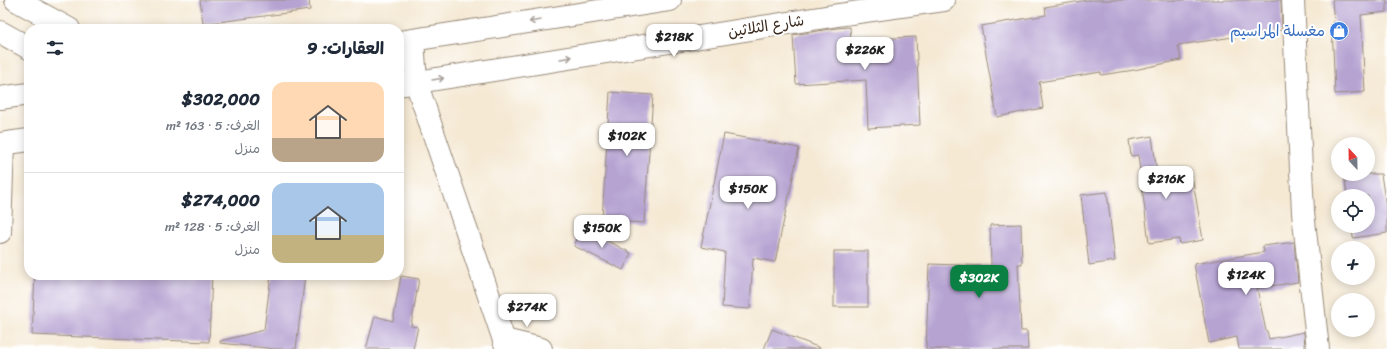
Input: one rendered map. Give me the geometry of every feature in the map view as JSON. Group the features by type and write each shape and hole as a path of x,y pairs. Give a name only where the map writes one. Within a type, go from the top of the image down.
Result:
{"street":[{"path":"16,0 60,24"},
{"path":"541,349 506,345 407,84 406,42 670,0"},
{"name":"شارع الثلاثين","path":"407,84 837,7 944,0"},
{"path":"1293,0 1303,212 1318,349"},
{"path":"0,32 24,45"},
{"path":"0,98 24,95"},
{"path":"0,232 2,144 24,141"}],"building":[{"path":"200,0 309,0 310,10 203,24"},
{"path":"1087,0 1281,0 1282,30 1178,45 1181,60 1134,70 1101,75 1101,72 1039,82 1043,108 997,117 981,26 1046,15 1045,7"},
{"path":"1332,0 1387,0 1387,12 1361,15 1365,92 1335,94 1332,24 1334,24"},
{"path":"850,27 851,40 916,37 920,125 868,128 866,80 796,84 793,35"},
{"path":"610,92 653,95 644,223 602,220"},
{"path":"724,134 799,148 775,262 753,258 750,309 722,307 725,252 701,247"},
{"path":"1152,136 1158,180 1192,175 1203,240 1180,244 1179,239 1149,243 1138,155 1131,156 1129,140"},
{"path":"1375,174 1381,174 1387,214 1387,233 1353,238 1353,233 1375,233 1375,189 1346,189 1345,181 1375,181"},
{"path":"1107,192 1115,261 1089,265 1081,195"},
{"path":"1021,224 1022,264 1018,264 1021,331 1027,331 1028,349 926,349 929,264 991,266 990,225"},
{"path":"582,228 631,253 623,270 574,246"},
{"path":"1294,242 1298,282 1257,288 1269,339 1304,332 1305,349 1239,349 1237,337 1209,343 1194,264 1264,252 1263,246"},
{"path":"834,251 868,251 868,307 834,307"},
{"path":"404,276 419,279 411,326 418,327 413,349 366,349 375,316 393,321 400,280 404,280"},
{"path":"35,280 212,280 209,342 32,335"},
{"path":"270,280 304,280 296,349 275,349 220,343 220,341 264,330"},
{"path":"772,329 820,348 820,349 764,349"}],"place":[{"name":"مغسلة المراسيم","path":"1339,31"}]}
